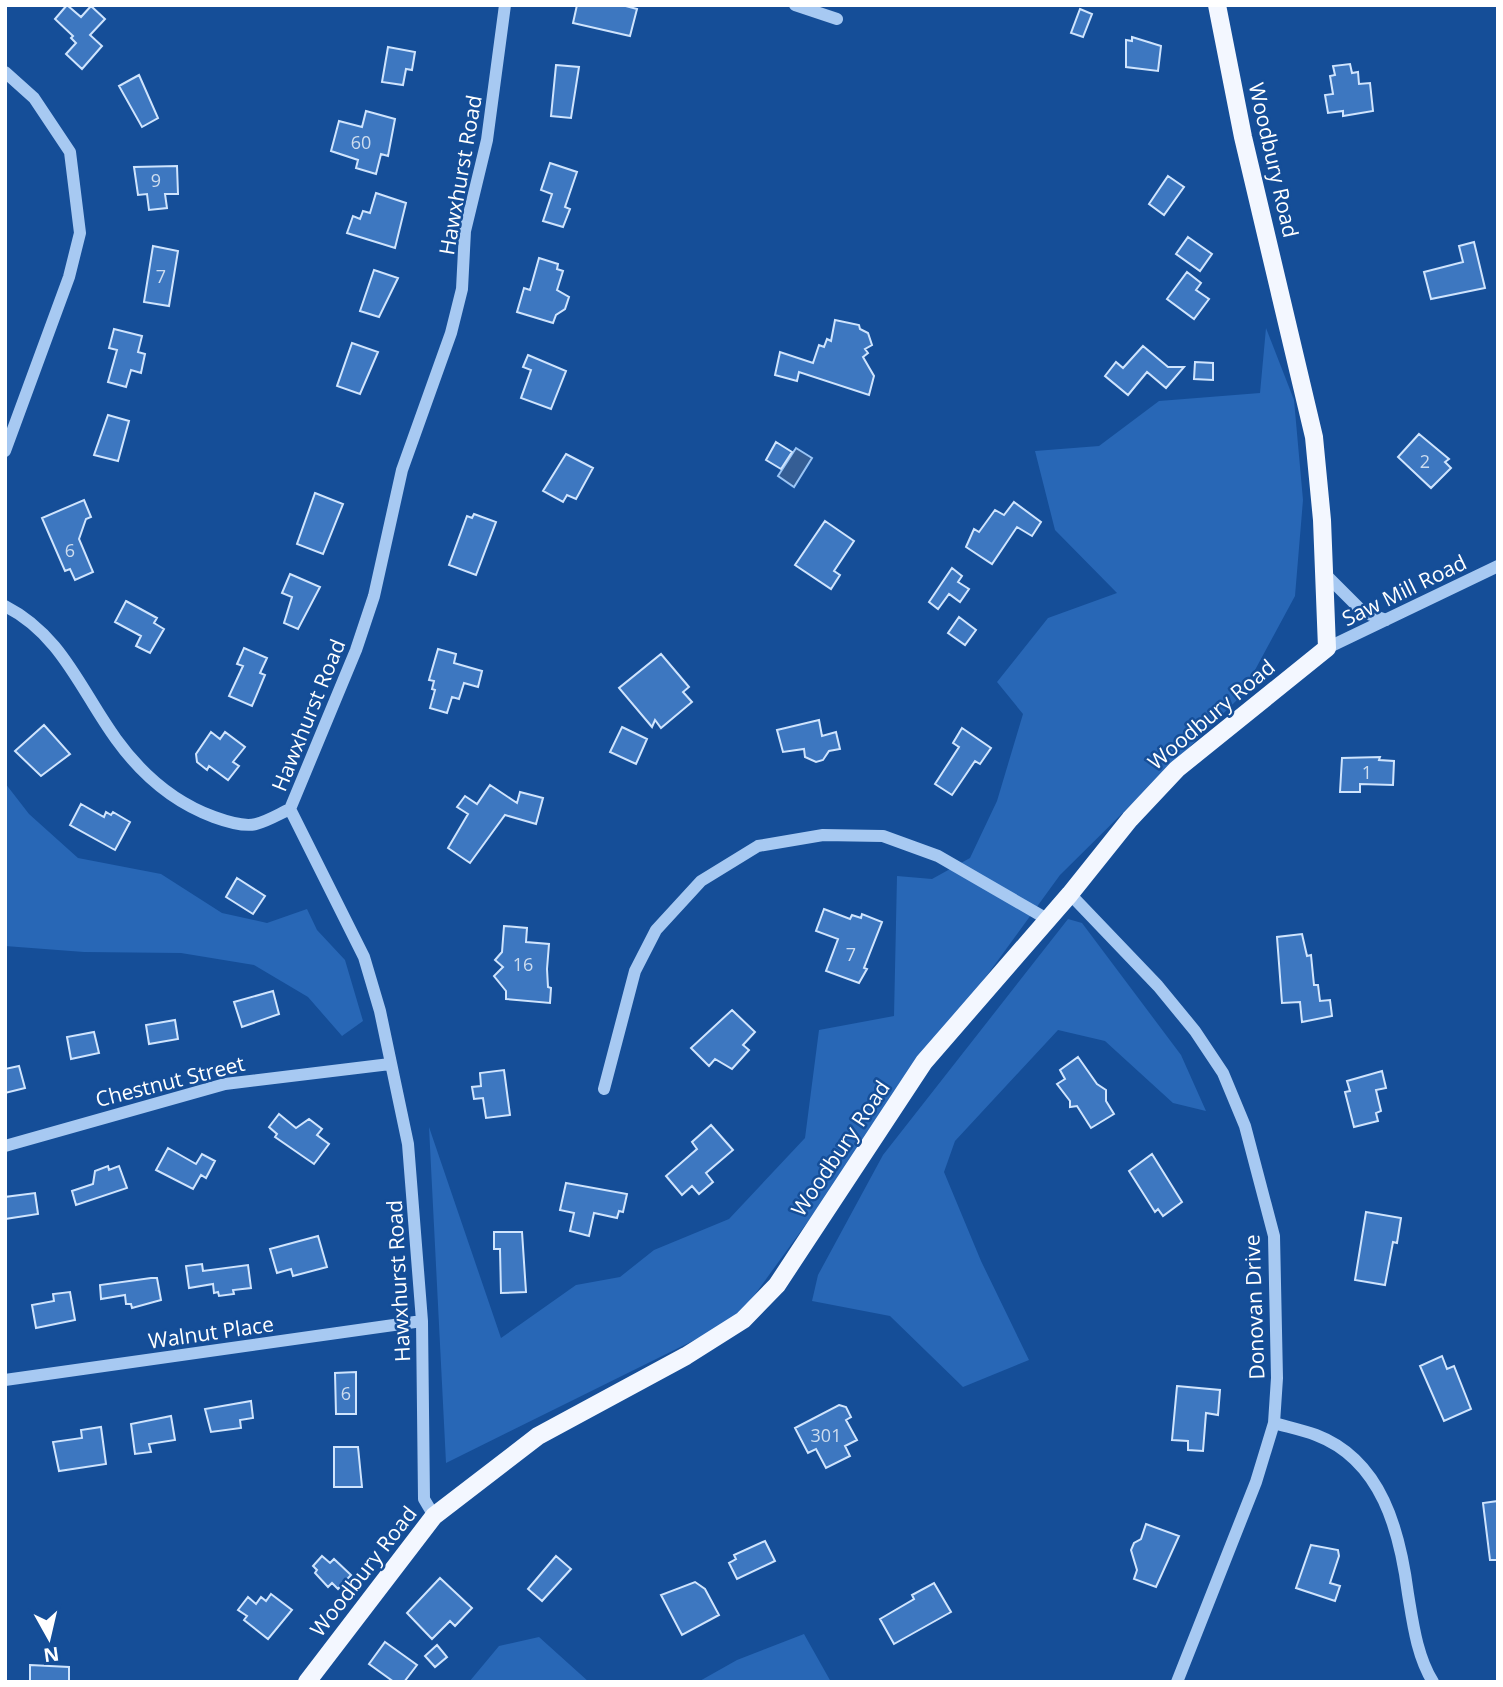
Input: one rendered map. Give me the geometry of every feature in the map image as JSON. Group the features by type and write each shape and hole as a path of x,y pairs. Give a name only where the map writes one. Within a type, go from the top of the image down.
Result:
{"main road":[{"name":"Woodbury Road","path":"307,1682 434,1516 538,1436 686,1356 743,1320 777,1284 924,1062 1070,894 1130,819 1177,769 1328,648 1314,438 1243,137 1217,5"}],"street":[{"name":"Hawxhurst Road","path":"434,1516 424,1496 422,1321 408,1144 380,1012 364,957 290,809 363,628 377,583 402,470 451,333 462,289 466,231 487,140 505,5"},
{"path":"796,5 837,19"},
{"path":"5,72 34,99 70,152 80,233 69,277 5,451"},
{"name":"Saw Mill Road","path":"1328,648 1498,566"},
{"path":"1324,573 1363,612 1386,620"},
{"path":"5,606 24,616 61,651 115,738 159,787 186,807 220,819 254,825 290,809"},
{"path":"604,1089 635,971 656,930 701,881 758,846 823,835 883,836 938,856 1047,919"},
{"name":"Donovan Drive","path":"1070,894 1158,986 1195,1031 1223,1073 1245,1126 1274,1236 1277,1378 1274,1423 1256,1482 1177,1682"},
{"name":"Chestnut Street","path":"5,1146 225,1084 390,1065"},
{"name":"Walnut Place","path":"5,1380 422,1321"},
{"path":"1274,1423 1318,1436 1345,1453 1354,1459 1381,1491 1399,1535 1414,1635 1433,1682"}],"shaded area":[{"path":"1266,328 1294,400 1303,500 1295,596 1241,696 1060,875 737,1319 446,1463 429,1127 501,1338 576,1285 620,1277 654,1250 729,1219 805,1138 819,1030 894,1016 897,876 932,879 970,858 997,801 1023,714 997,682 1048,618 1117,593 1055,530 1035,451 1099,446 1159,401 1260,393"},
{"path":"796,448 812,458 794,487 778,476"},
{"path":"5,783 29,814 78,858 161,874 222,913 267,923 307,909 317,930 345,960 363,1021 342,1036 308,997 254,965 181,953 84,952 5,946"},
{"path":"1068,919 1082,923 1181,1055 1206,1111 1173,1103 1105,1041 1058,1030 955,1141 944,1172 981,1261 1029,1360 963,1387 890,1316 812,1301 818,1275 883,1155"},
{"path":"804,1634 831,1682 698,1682 737,1660"},
{"path":"539,1637 589,1682 469,1682 499,1646"}],"building":[{"path":"67,5 81,17 91,6 105,19 90,35 102,46 82,69 66,54 76,43 71,38 73,36 55,19"},
{"path":"577,5 622,5 637,9 630,36 573,23"},
{"path":"1080,9 1092,14 1083,37 1071,33"},
{"path":"1132,37 1161,46 1158,71 1126,67 1126,40 1132,41"},
{"path":"388,47 415,52 412,70 406,69 403,85 382,82"},
{"path":"1350,64 1352,73 1358,72 1359,84 1370,83 1373,111 1343,116 1343,111 1328,113 1325,95 1333,94 1330,76 1335,75 1333,66"},
{"path":"556,65 579,67 571,118 551,116"},
{"path":"139,75 158,118 142,127 119,86"},
{"path":"366,111 395,119 388,156 381,154 376,174 356,168 358,160 331,151 339,121 362,127"},
{"path":"550,163 577,172 565,207 570,209 563,227 543,221 552,194 541,190"},
{"path":"177,166 178,194 165,194 167,208 149,210 147,194 138,195 134,167"},
{"path":"1168,176 1184,187 1164,215 1149,204"},
{"path":"376,193 406,203 395,248 347,233 353,216 360,219 363,211 370,213"},
{"path":"1188,237 1212,254 1200,271 1176,254"},
{"path":"1474,242 1485,288 1431,299 1424,272 1463,262 1459,246"},
{"path":"153,246 178,251 169,306 144,302"},
{"path":"539,258 558,264 557,269 563,271 557,290 569,297 565,309 556,315 553,323 517,312 524,288 530,290"},
{"path":"374,270 398,278 379,317 360,311"},
{"path":"1187,272 1201,283 1196,290 1209,299 1194,319 1167,299"},
{"path":"835,320 859,325 860,329 868,333 872,345 865,349 868,353 863,357 874,376 869,395 799,372 797,381 775,375 780,352 813,363 819,345 824,347 827,339 831,341"},
{"path":"114,329 142,336 138,352 145,354 141,373 131,370 126,387 108,382 117,350 109,348"},
{"path":"352,343 378,352 360,394 337,386"},
{"path":"1143,346 1168,367 1184,367 1166,388 1147,372 1128,395 1105,376 1116,362 1123,368"},
{"path":"528,355 566,371 551,409 521,398 531,370 523,367"},
{"path":"1195,362 1213,363 1213,380 1194,379"},
{"path":"108,415 129,421 118,461 94,455"},
{"path":"1419,434 1449,459 1445,462 1451,468 1431,488 1398,457"},
{"path":"776,442 792,452 781,469 766,460"},
{"path":"566,454 593,468 576,499 567,495 563,502 543,491"},
{"path":"315,493 343,504 323,554 297,544"},
{"path":"84,500 91,517 86,519 79,539 93,572 75,580 70,569 65,571 42,518"},
{"path":"1014,502 1041,522 1032,536 1017,527 992,564 966,547 974,529 979,532 995,510 1004,515"},
{"path":"474,514 496,522 476,575 449,565 467,516 472,518"},
{"path":"825,521 854,541 834,571 840,575 831,589 795,565"},
{"path":"952,568 962,576 958,582 969,589 960,602 949,594 938,609 929,602"},
{"path":"290,574 320,587 298,629 284,623 292,597 282,593"},
{"path":"126,601 157,618 154,623 164,629 150,653 136,646 141,636 115,622"},
{"path":"959,617 976,630 965,645 948,633"},
{"path":"244,648 267,658 260,673 265,675 252,706 229,696 243,666 237,664"},
{"path":"438,649 456,654 454,663 482,671 478,687 464,683 459,699 452,697 447,713 430,708 435,690 432,689 434,681 429,680"},
{"path":"661,654 689,687 683,692 692,702 661,728 655,720 652,727 619,688"},
{"path":"819,720 822,736 836,732 840,749 829,751 823,760 816,762 805,757 804,749 783,752 777,730"},
{"path":"44,725 70,754 41,776 15,751"},
{"path":"622,727 647,739 636,764 610,752"},
{"path":"962,728 991,748 980,764 975,761 952,795 935,784 959,747 953,743"},
{"path":"211,732 220,739 225,732 245,747 233,762 239,766 228,780 209,766 207,770 197,762 196,754"},
{"path":"1380,757 1379,760 1394,761 1393,785 1360,784 1360,792 1340,792 1342,758"},
{"path":"490,785 517,803 520,792 543,798 536,824 505,815 470,863 448,848 468,814 457,807 465,796 477,804"},
{"path":"81,804 104,817 106,812 111,815 113,812 130,822 115,850 70,825"},
{"path":"237,878 265,896 253,914 226,897"},
{"path":"824,909 850,919 852,915 861,918 862,914 882,922 864,968 867,969 859,983 826,971 838,939 816,931"},
{"path":"504,926 527,928 526,942 549,944 547,969 548,987 551,988 550,1003 506,999 506,991 494,976 503,967 495,960 502,952"},
{"path":"1302,934 1307,956 1311,955 1314,985 1318,985 1320,1001 1330,1000 1332,1016 1302,1022 1300,1002 1282,1003 1277,937"},
{"path":"273,991 279,1014 242,1027 234,1002"},
{"path":"732,1010 755,1032 743,1045 749,1050 732,1069 715,1059 709,1066 691,1048"},
{"path":"175,1020 178,1039 149,1044 146,1025"},
{"path":"94,1032 99,1053 71,1059 67,1037"},
{"path":"1078,1057 1097,1084 1106,1090 1106,1101 1114,1114 1091,1128 1077,1106 1070,1107 1070,1101 1057,1084 1065,1079 1060,1070"},
{"path":"19,1066 25,1088 5,1093 5,1069"},
{"path":"504,1070 510,1115 486,1118 483,1098 474,1099 472,1087 481,1086 480,1073"},
{"path":"1382,1071 1386,1088 1376,1090 1381,1111 1376,1113 1378,1121 1354,1127 1345,1092 1350,1091 1347,1081"},
{"path":"279,1114 296,1128 309,1119 322,1129 317,1135 329,1144 314,1164 275,1137 277,1134 269,1127"},
{"path":"711,1125 733,1150 706,1173 713,1182 699,1194 692,1186 682,1195 666,1176 697,1149 692,1142"},
{"path":"168,1148 196,1164 202,1154 215,1161 206,1178 201,1175 193,1189 156,1170"},
{"path":"1152,1154 1182,1202 1163,1216 1158,1209 1155,1212 1129,1171"},
{"path":"108,1166 109,1170 119,1166 127,1188 76,1205 72,1191 93,1184 95,1171"},
{"path":"566,1183 627,1194 623,1212 619,1211 617,1218 594,1213 589,1236 570,1231 574,1213 560,1210"},
{"path":"35,1193 38,1214 5,1219 5,1197"},
{"path":"1366,1212 1401,1218 1397,1243 1393,1242 1385,1285 1355,1280"},
{"path":"494,1232 522,1232 526,1292 501,1293 500,1249 494,1249"},
{"path":"318,1236 327,1267 293,1276 291,1269 277,1273 270,1249"},
{"path":"202,1264 203,1271 248,1265 251,1288 233,1290 234,1294 219,1296 218,1292 214,1293 213,1284 189,1288 186,1266"},
{"path":"157,1278 161,1300 132,1308 131,1304 126,1304 125,1295 101,1299 100,1285"},
{"path":"70,1292 75,1320 36,1328 32,1305 54,1301 53,1294"},
{"path":"1442,1356 1447,1369 1454,1366 1471,1409 1444,1421 1420,1366"},
{"path":"356,1372 356,1414 336,1414 335,1373"},
{"path":"1177,1386 1220,1390 1218,1415 1206,1413 1203,1451 1188,1450 1188,1441 1172,1440"},
{"path":"251,1401 253,1418 240,1420 241,1428 211,1432 205,1409"},
{"path":"839,1405 846,1407 851,1417 846,1420 857,1440 845,1446 850,1456 826,1468 816,1449 808,1453 795,1428"},
{"path":"171,1416 175,1440 149,1444 151,1452 135,1454 131,1424"},
{"path":"101,1427 106,1464 59,1471 53,1442 82,1438 81,1430"},
{"path":"334,1447 358,1447 362,1487 334,1487"},
{"path":"1498,1501 1498,1560 1490,1560 1483,1503"},
{"path":"1146,1524 1179,1536 1156,1587 1134,1579 1137,1570 1131,1550 1134,1543 1141,1539"},
{"path":"765,1541 775,1561 737,1579 729,1563 736,1559 734,1555"},
{"path":"1311,1545 1338,1550 1339,1556 1330,1583 1340,1586 1335,1601 1296,1588"},
{"path":"322,1556 330,1563 334,1559 351,1575 338,1589 332,1583 328,1587 315,1573 317,1570 313,1566"},
{"path":"556,1556 571,1569 542,1601 528,1589"},
{"path":"440,1578 472,1608 455,1626 450,1621 432,1639 407,1613"},
{"path":"695,1582 705,1589 719,1615 682,1635 661,1595"},
{"path":"934,1583 951,1612 894,1644 880,1619 914,1599 912,1595"},
{"path":"271,1594 292,1610 268,1639 244,1620 247,1616 238,1610 248,1597 256,1604 261,1597 266,1601"},
{"path":"385,1642 417,1665 404,1682 394,1682 369,1664"},
{"path":"437,1645 447,1657 435,1667 425,1656"},
{"path":"30,1665 69,1667 69,1682 30,1682"}]}
